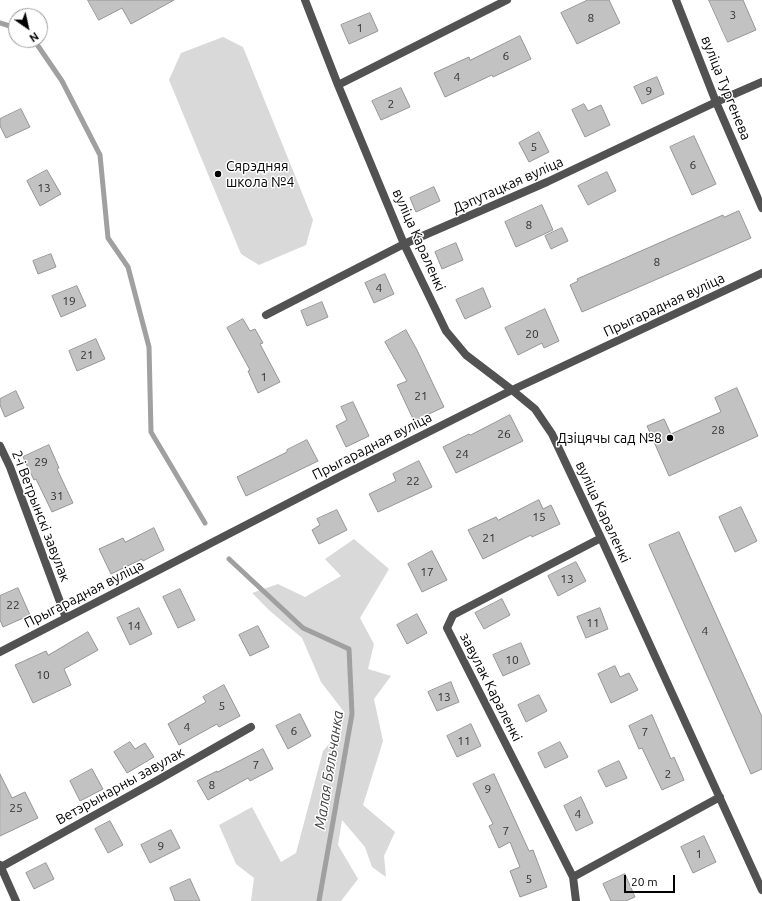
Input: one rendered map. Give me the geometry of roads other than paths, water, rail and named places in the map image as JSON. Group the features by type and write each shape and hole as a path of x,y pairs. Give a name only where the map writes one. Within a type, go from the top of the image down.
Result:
{"street":[{"name":"вуліца Караленкі","path":"305,0 338,85 404,244 446,331 466,355 535,409 552,434 762,890"},
{"path":"338,85 507,0"},
{"name":"вуліца Тургенева","path":"676,0 716,102 762,208"},
{"name":"Дэпутацкая вуліца","path":"266,315 404,244 548,182 716,102 762,82"},
{"name":"Прыгарадная вуліца","path":"0,652 341,476 512,390 762,274"},
{"name":"2-і Ветрынскі завулак","path":"0,446 10,467 66,618"},
{"name":"завулак Караленкі","path":"576,901 572,877 447,628 453,615 601,538"},
{"name":"Ветэрынарны завулак","path":"0,866 251,728"},
{"path":"572,877 720,797"},
{"path":"0,866 16,901"}],"waterway":[{"name":"Малая Бяльчанка","path":"0,23 8,26"},
{"name":"Малая Бяльчанка","path":"39,48 62,81 100,155 108,238 128,267 149,347 151,432 205,523"},
{"name":"Малая Бяльчанка","path":"229,559 303,628 349,649 352,714 319,901"}],"place":[{"name":"Сярэдняя школа №4","path":"218,174"},
{"name":"Дзіцячы сад №8","path":"670,438"}]}
